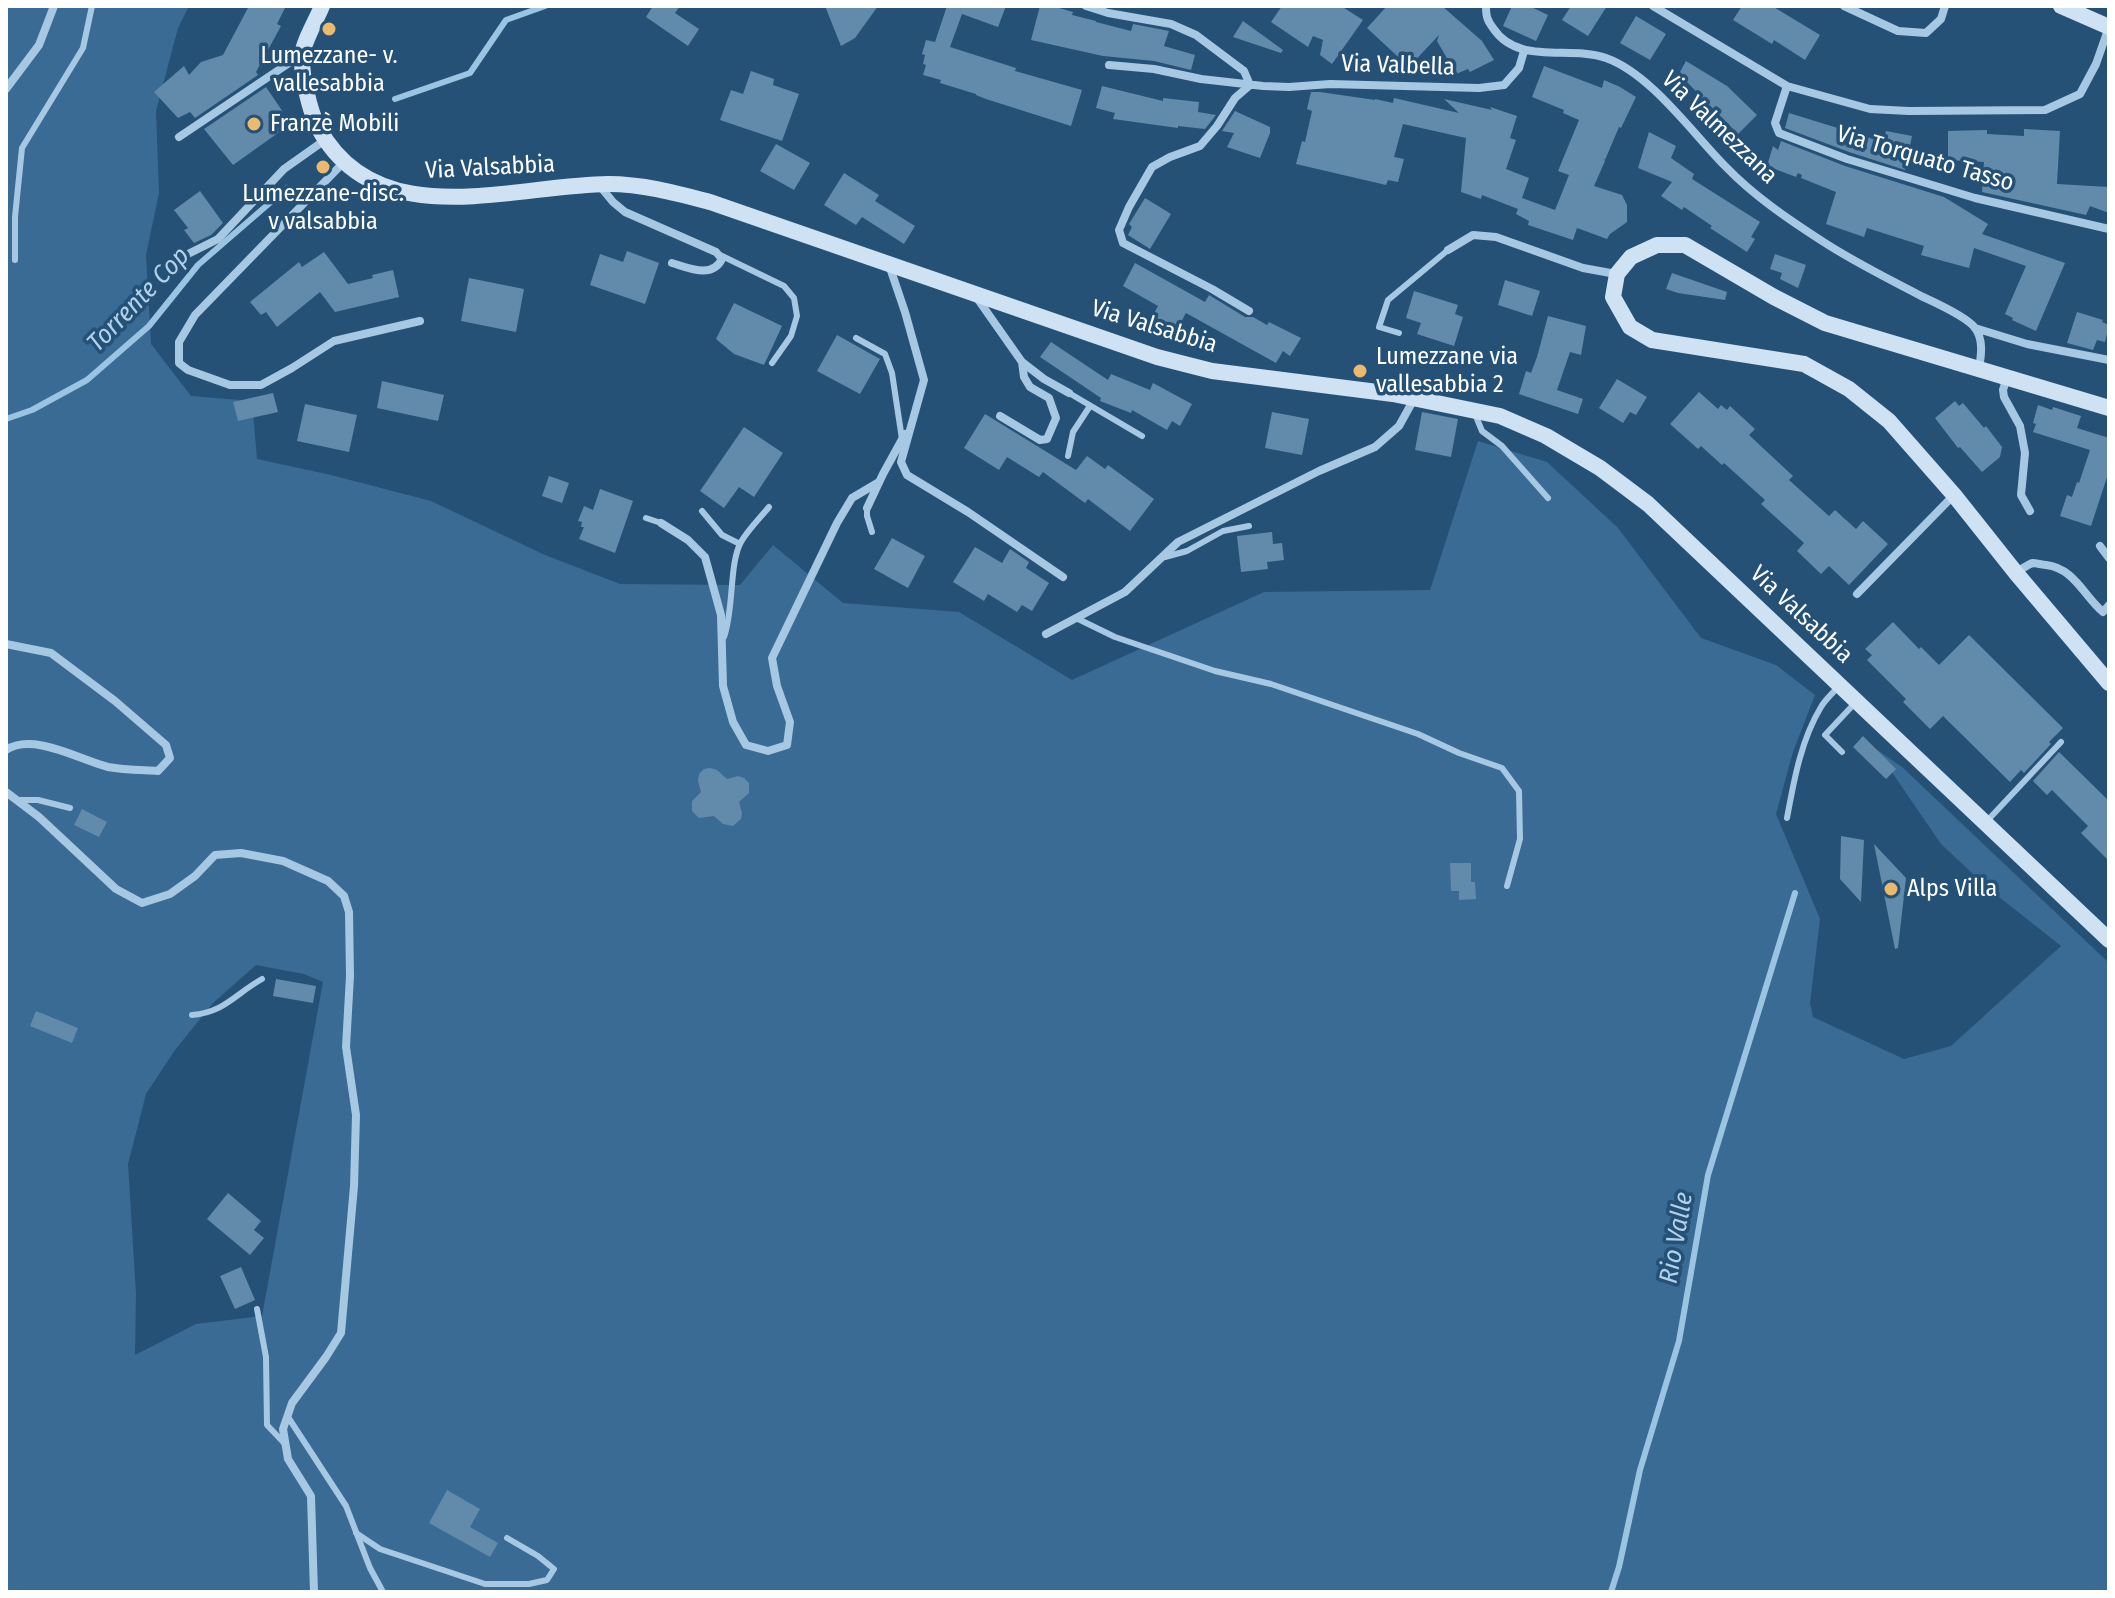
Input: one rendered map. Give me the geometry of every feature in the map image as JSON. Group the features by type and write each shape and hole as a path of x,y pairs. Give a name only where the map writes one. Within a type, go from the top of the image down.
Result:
{"main road":[{"path":"301,55 322,6"},
{"path":"2061,6 2109,27"},
{"name":"Via Valsabbia","path":"301,55 314,120 335,154 363,176 406,194 445,198 599,185 657,188 710,202 1157,357 1212,371 1415,398 1500,416 1546,436 1600,468 1648,504 2109,940"},
{"path":"2109,408 1825,323 1685,245 1657,245 1631,257 1617,274 1613,297 1630,327 1652,340 1804,364 1849,389 1889,421 2109,683"}],"street":[{"path":"6,89 39,45 54,6"},
{"path":"1086,6 1171,24 1196,35 1244,71 1250,85 1235,98 1200,146 1152,167 1119,230 1123,243 1249,311"},
{"path":"1486,6 1486,17 1498,37 1524,51"},
{"path":"1653,6 1787,86 1870,109 1909,111 2045,110 2080,94 2096,64 2109,27"},
{"path":"1844,6 1898,31 1926,33 1941,19 1945,6"},
{"name":"Via Valbella","path":"1109,65 1250,85 1464,88 1504,85 1519,68 1524,51"},
{"name":"Via Valmezzana","path":"1524,51 1605,57 1635,74 1687,122 1726,167 1761,199 1823,242 1952,311 1975,328"},
{"path":"179,137 301,55"},
{"name":"Via Torquato Tasso","path":"1787,86 1775,123 1779,133 1847,159 1975,198 2109,229"},
{"path":"184,256 218,239 284,169 325,140"},
{"path":"344,162 195,315 179,342 179,363 188,370 230,385 261,385 334,341 420,321"},
{"path":"599,185 625,212 720,255 721,263 711,270 696,270 668,262"},
{"path":"1448,250 1473,235 1496,237 1583,268 1617,274"},
{"path":"888,264 924,380 901,462 907,475 968,512 1063,577"},
{"path":"974,294 1022,362 1069,393"},
{"path":"1975,328 2027,344 2109,360"},
{"path":"1975,328 1982,348 1979,370"},
{"path":"1000,416 1040,440 1047,439 1051,433 1056,418 1049,398 1030,387 1024,377 1022,362"},
{"path":"2007,377 2004,397 2020,426 2025,453 2021,495 2030,511"},
{"path":"1046,634 1125,592 1178,542 1319,471 1375,447 1399,426 1415,398"},
{"path":"867,508 911,425"},
{"path":"661,523 688,540 705,557 721,615 723,686 733,722 746,745 768,751 787,745 790,722 777,686 772,658 852,498 879,482"},
{"path":"1857,594 1954,495"},
{"path":"2100,546 2109,558"},
{"path":"2016,573 2034,563 2055,566 2075,580 2103,612 2109,605"},
{"path":"6,644 51,653 115,701 166,745 170,758 158,771 109,767 56,748 15,744 6,750"},
{"path":"6,792 39,817 116,889 142,903 170,894 195,876 215,855 241,853 283,861 328,881 344,896 349,912 350,976 346,1047 356,1115 354,1186 341,1333 292,1403 283,1429 288,1459 311,1496 314,1592"}],"lane":[{"path":"15,260 15,217 22,148 83,48 92,6"},
{"path":"1399,333 1379,327 1388,300 1448,250"},
{"path":"720,255 784,286 794,298 797,316 791,336 772,363"},
{"path":"856,338 885,354 892,373 902,439"},
{"path":"1069,393 1142,436"},
{"path":"1068,456 1073,432 1090,406"},
{"path":"1473,410 1482,431 1502,446 1548,498"},
{"path":"721,644 729,623 740,544 769,507"},
{"path":"867,508 872,532"},
{"path":"702,511 722,535 740,544"},
{"path":"646,518 661,523"},
{"path":"1161,558 1187,551 1223,531 1249,526"},
{"path":"1076,618 1115,637 1215,671 1271,684 1418,734 1502,768 1519,791 1520,839 1507,886"},
{"path":"1787,818 1809,732 1822,704 1840,685"},
{"path":"1842,752 1825,735 1857,700"},
{"path":"1985,824 2061,742"},
{"path":"16,800 38,800 70,808"},
{"path":"192,1015 210,1013 262,979"},
{"path":"257,1309 266,1357 267,1425 286,1445"},
{"path":"288,1417 346,1506 370,1568 383,1592"},
{"path":"356,1533 380,1549 485,1584 529,1584 547,1580 554,1569 507,1538"}],"shaded area":[{"path":"6,6 189,6 178,28 156,111 159,193 146,255 151,344 191,396 252,401 257,459 431,501 545,555 620,584 740,585 773,545 843,603 959,612 1072,680 1264,592 1430,590 1478,441 1547,462 1618,528 1701,638 1776,665 1815,695 1793,752 1776,814 1820,919 1810,1003 1813,1017 1904,1059 1951,1046 2061,946 1989,889 1941,844 1876,749 1902,767 2109,963 2109,1592 6,1592","holes":["256,965 304,974 323,982 262,1316 196,1324 135,1355 136,1294 128,1164 146,1094 175,1050 213,1003"]}],"building":[{"path":"249,6 286,6 277,24 281,26 256,72 258,75 195,118 190,112 178,118 154,92 184,66 189,75 201,62 223,55"},
{"path":"653,6 680,6 675,13 699,29 688,46 646,17"},
{"path":"825,6 878,6 855,38 841,46"},
{"path":"947,6 1006,6 998,27 962,14 950,47 1016,68 1015,71 1082,90 1071,126 923,75 926,65 923,64 925,55 922,54 926,40 935,42"},
{"path":"1040,6 1052,6 1073,12 1072,15 1131,31 1133,24 1169,31 1164,46 1195,55 1191,70 1154,61 1103,56 1031,40"},
{"path":"1282,6 1341,6 1363,20 1332,64 1320,55 1323,40 1313,36 1308,47 1271,22"},
{"path":"1387,6 1442,6 1482,41 1494,60 1470,72 1468,69 1456,74 1437,41 1439,35 1409,67 1367,28"},
{"path":"1512,6 1529,6 1548,15 1536,41 1503,26"},
{"path":"1571,6 1607,6 1588,36 1562,20"},
{"path":"1742,6 1772,6 1820,35 1805,60 1774,40 1772,44 1733,20"},
{"path":"1636,16 1666,34 1650,60 1620,43"},
{"path":"1243,21 1283,50 1281,53 1233,37"},
{"path":"1686,61 1727,86 1757,115 1738,134 1679,74"},
{"path":"1544,66 1602,88 1604,80 1636,97 1605,160 1603,158 1605,161 1594,186 1622,195 1627,205 1627,222 1607,239 1577,228 1573,240 1528,225 1529,221 1516,214 1518,209 1482,195 1481,199 1461,192 1466,138 1403,124 1394,157 1404,159 1398,182 1388,180 1386,185 1296,164 1312,111 1307,109 1311,92 1393,103 1394,98 1459,113 1444,99 1492,110 1490,107 1517,116 1510,138 1516,140 1506,169 1529,178 1522,198 1555,210 1569,175 1558,171 1579,120 1532,97"},
{"path":"751,71 774,79 773,85 799,94 782,141 720,120 731,90 743,94"},
{"path":"1102,86 1163,101 1163,98 1199,102 1198,112 1216,115 1205,129 1113,119 1115,113 1096,108"},
{"path":"266,87 283,112 277,117 285,128 233,165 204,129"},
{"path":"1235,111 1270,127 1260,158 1227,147 1234,133 1222,131"},
{"path":"1789,113 1883,142 1886,131 1912,136 1905,170 1785,128"},
{"path":"2024,129 2060,131 2057,184 2109,187 2109,213 2090,206 2086,215 1982,192 1984,162 1948,160 1948,131 1987,130 1987,134 2024,136"},
{"path":"1649,132 1676,146 1671,158 1694,174 1692,179 1760,222 1747,252 1684,207 1682,210 1661,196 1672,182 1638,168"},
{"path":"1781,141 1845,166 1944,197 1988,224 1982,234 2065,263 2036,331 2005,314 2026,266 1974,248 1969,268 1921,255 1924,246 1867,228 1864,237 1826,224 1836,192 1801,178 1802,175 1798,173 1796,177 1767,166 1773,146 1778,150"},
{"path":"776,144 810,163 794,190 760,171"},
{"path":"844,173 879,195 875,201 915,226 904,244 862,217 856,225 824,205"},
{"path":"200,191 223,223 211,235 194,243 184,230 188,228 174,210"},
{"path":"1145,198 1171,214 1150,249 1128,235 1132,227 1129,224"},
{"path":"627,251 659,263 645,304 590,285 600,254 623,262"},
{"path":"324,252 348,284 393,270 399,297 335,312 320,292 277,327 266,312 261,315 250,302 299,262 302,267"},
{"path":"1775,254 1806,265 1798,288 1780,279 1782,273 1770,269"},
{"path":"1135,263 1205,302 1209,295 1245,317 1253,317 1267,325 1269,322 1301,338 1290,356 1283,351 1276,363 1186,313 1175,333 1151,319 1158,306 1123,286"},
{"path":"1672,273 1727,292 1725,300 1666,289"},
{"path":"469,278 524,289 516,332 461,321"},
{"path":"1505,280 1540,291 1532,316 1498,305"},
{"path":"1414,291 1458,305 1455,314 1463,317 1454,346 1417,334 1421,323 1406,318"},
{"path":"734,303 782,326 764,365 734,354 716,339"},
{"path":"2077,312 2109,325 2105,342 2097,340 2093,350 2067,343"},
{"path":"1548,316 1586,326 1581,355 1570,352 1557,390 1583,399 1578,414 1519,394 1526,371 1531,373 1537,357"},
{"path":"837,335 880,359 860,394 817,371"},
{"path":"1051,342 1108,380 1111,374 1150,390 1153,383 1192,404 1180,426 1172,421 1167,430 1132,410 1131,413 1100,401 1101,398 1040,357"},
{"path":"1617,379 1647,397 1636,415 1630,412 1623,423 1599,408"},
{"path":"382,381 444,395 438,421 377,408"},
{"path":"1699,392 1718,409 1721,405 1727,410 1730,406 1755,429 1749,435 1793,476 1789,480 1829,516 1835,510 1856,529 1863,521 1888,544 1849,585 1829,566 1821,574 1797,551 1804,543 1761,504 1765,500 1724,463 1722,465 1701,446 1698,449 1670,424"},
{"path":"273,393 278,412 238,421 233,402"},
{"path":"1955,401 1959,406 1963,403 2002,447 2000,457 1982,472 1935,418"},
{"path":"305,404 357,415 349,452 297,441"},
{"path":"2038,405 2081,416 2077,428 2109,438 2109,471 2091,526 2060,516 2067,495 2072,497 2079,483 2090,450 2033,432"},
{"path":"1272,412 1309,419 1302,455 1265,448"},
{"path":"1422,412 1458,419 1451,457 1415,450"},
{"path":"985,414 1076,470 1087,456 1105,469 1108,465 1154,499 1130,531 1088,499 1085,503 1043,472 1039,477 1007,457 999,470 964,448"},
{"path":"744,427 783,453 754,497 739,487 724,508 700,491"},
{"path":"549,476 569,483 562,503 542,496"},
{"path":"600,489 633,501 615,553 579,539 584,527 578,521 584,506 593,510"},
{"path":"1272,532 1273,544 1282,543 1284,560 1267,562 1268,569 1241,572 1237,536"},
{"path":"892,538 925,556 908,588 874,569"},
{"path":"975,547 1002,563 1010,549 1029,562 1026,568 1049,583 1032,611 1022,605 1017,612 988,594 984,601 953,582"},
{"path":"1893,622 1939,665 1969,635 2063,728 2024,773 2021,770 2010,782 1943,716 1930,729 1903,702 1906,699 1867,660 1872,655 1865,649"},
{"path":"1863,736 1896,769 1886,779 1853,747"},
{"path":"2059,752 2109,801 2109,861 2081,833 2088,826 2052,790 2047,795 2033,781"},
{"path":"710,768 727,779 738,776 749,783 749,793 739,802 741,819 733,826 723,824 714,816 699,818 692,811 692,801 701,792 699,774"},
{"path":"82,809 107,822 99,837 74,825"},
{"path":"1841,836 1864,840 1861,902 1840,879"},
{"path":"1874,844 1906,878 1898,948 1895,949"},
{"path":"1450,863 1471,863 1471,882 1475,882 1476,899 1459,900 1459,891 1451,891"},
{"path":"276,979 316,986 313,1003 273,996"},
{"path":"36,1011 78,1028 72,1043 30,1026"},
{"path":"228,1193 261,1221 254,1230 264,1238 250,1255 207,1219"},
{"path":"241,1267 255,1300 235,1309 220,1276"},
{"path":"447,1490 480,1509 470,1527 498,1543 490,1557 429,1523"}],"waterway":[{"name":"Torrente Cop","path":"395,99 470,73 506,20 545,6"},
{"name":"Torrente Cop","path":"6,419 32,410 87,380 149,326 198,265 287,188"},
{"name":"Rio Valle","path":"1611,1592 1640,1470 1679,1341 1708,1175 1795,893"}],"place":[{"name":"Lumezzane- v. vallesabbia","path":"329,29"},
{"name":"Franzè Mobili","path":"254,124"},
{"name":"Lumezzane-disc. v valsabbia","path":"323,167"},
{"name":"Lumezzane via vallesabbia 2","path":"1360,371"},
{"name":"Alps Villa","path":"1891,889"}]}
